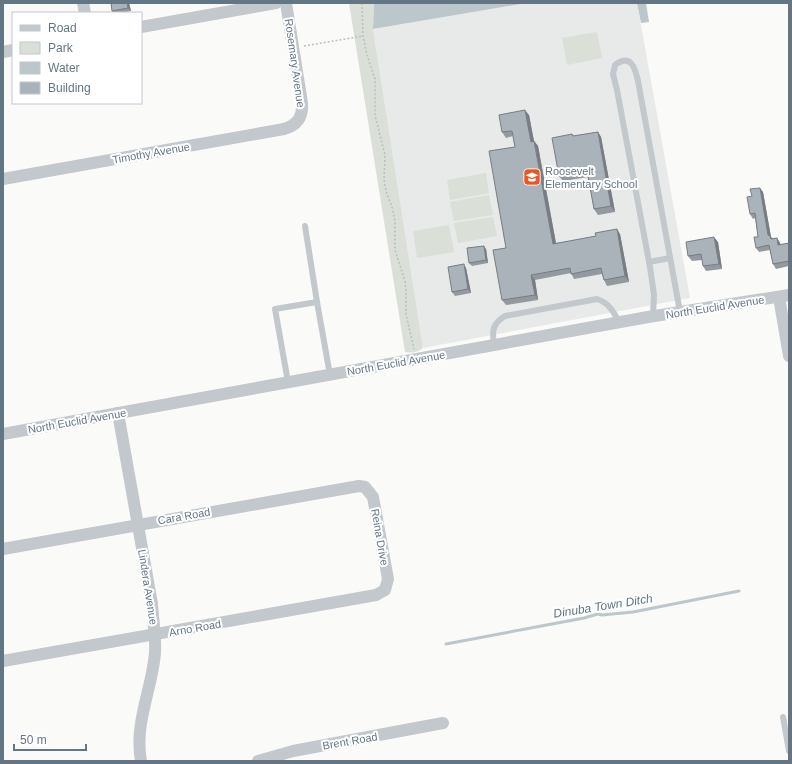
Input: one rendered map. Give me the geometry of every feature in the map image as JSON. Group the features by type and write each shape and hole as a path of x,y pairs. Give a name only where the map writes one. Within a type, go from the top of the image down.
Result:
{"street":[{"path":"142,27 276,3"},
{"name":"Rosemary Avenue","path":"286,3 303,108 297,122"},
{"name":"Timothy Avenue","path":"3,179 284,129 289,128 297,122"},
{"path":"784,296 789,356"},
{"name":"North Euclid Avenue","path":"3,434 619,322 784,296"},
{"name":"Lindera Avenue","path":"118,413 152,604 155,635 153,665 139,732 141,761"},
{"name":"Cara Road","path":"3,549 353,486 365,487"},
{"name":"Reina Drive","path":"365,487 373,497 388,579 386,590"},
{"name":"Arno Road","path":"3,662 376,595 386,590"},
{"name":"Brent Road","path":"258,761 293,751 443,724"}],"lane":[{"path":"653,316 654,295 650,262 614,80 613,69 615,65 624,60 629,61 633,65 638,81 680,312"},
{"path":"305,226 330,375"},
{"path":"650,262 670,258"},
{"path":"494,345 493,329 498,320 505,316 597,299 605,302 612,309 619,322"},
{"path":"288,382 275,309 317,302"},
{"path":"783,717 789,751"}],"path":[{"path":"362,3 363,36 375,82 375,115 385,155 384,180 395,221 395,250 405,281 406,314 414,349"},
{"path":"293,48 363,36"}],"shaded area":[{"name":"Roosevelt Elementary School","path":"527,3 637,3 690,298 423,348 373,29"}],"green space":[{"path":"349,3 374,3 373,29 423,348 414,352 405,352"},
{"path":"597,32 602,58 567,65 562,38"},
{"path":"486,173 489,193 450,200 447,180"},
{"path":"489,195 493,215 454,221 450,202"},
{"path":"493,217 497,236 458,243 454,223"},
{"path":"449,225 454,252 417,258 413,231"}],"water":[{"path":"374,3 527,3 373,29"},
{"path":"637,3 646,3 649,22 641,23"}],"building":[{"path":"111,3 127,3 128,8 112,11"},
{"path":"525,110 531,142 534,141 553,244 596,236 595,233 617,229 625,276 604,280 601,268 571,274 570,268 531,275 535,295 502,300 493,250 506,248 489,151 515,147 512,131 502,132 499,115"},
{"path":"598,132 611,206 594,209 587,171 559,176 552,138 572,134 573,136"},
{"path":"760,188 768,235 771,239 777,238 778,245 789,243 789,261 773,264 769,245 756,248 754,237 758,237 755,213 750,214 747,197 752,196 750,189"},
{"path":"714,237 719,264 703,266 701,254 688,256 686,242"},
{"path":"484,246 486,260 469,263 467,248"},
{"path":"464,264 468,289 452,292 448,267"}],"waterway":[{"name":"Dinuba Town Ditch","path":"446,644 584,618 598,614 602,615 633,612 739,591"}],"place":[{"name":"Roosevelt Elementary School","path":"532,177"}]}
